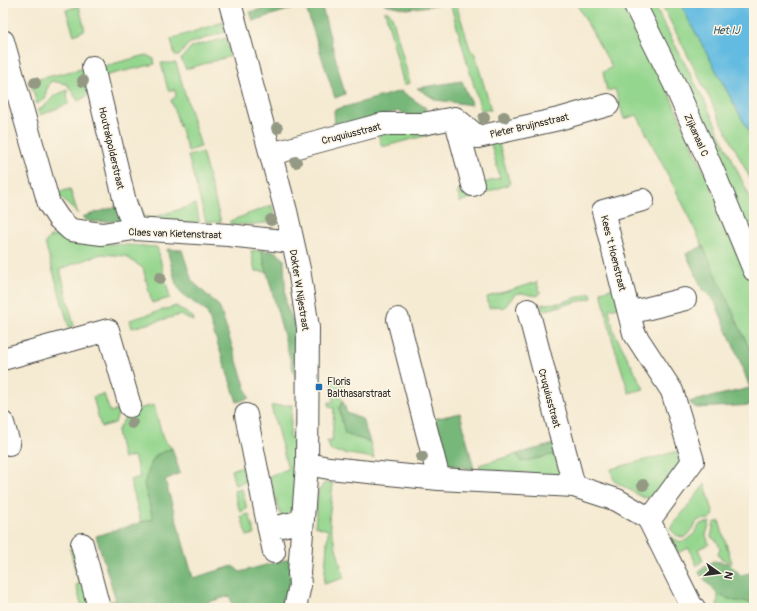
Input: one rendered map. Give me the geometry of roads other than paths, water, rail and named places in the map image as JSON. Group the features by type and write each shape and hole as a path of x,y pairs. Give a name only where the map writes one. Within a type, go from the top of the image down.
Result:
{"street":[{"name":"Dokter W Nijestraat","path":"230,3 286,211 299,270 308,328 307,464 302,521 299,573 300,585 295,608"},
{"name":"Zijkanaal C","path":"634,3 674,83 714,173 754,270"},
{"name":"Claes van Kietenstraat","path":"3,40 49,204 59,219 71,230 102,234 134,229 228,235 292,242"},
{"name":"Houtrakpolderstraat","path":"93,66 125,202 134,229"},
{"name":"Pieter Bruijnsstraat","path":"455,118 478,137 559,119 608,106"},
{"name":"Cruquiusstraat","path":"271,154 383,124 422,124 455,118"},
{"path":"455,118 473,185"},
{"name":"Kees 't Hoenstraat","path":"643,200 603,211 634,333 672,391 693,461 654,514 648,518"},
{"path":"629,313 685,299"},
{"name":"Cruquiusstraat","path":"528,310 574,486"},
{"path":"398,319 439,480"},
{"path":"3,359 108,330 130,406"},
{"path":"246,415 274,552"},
{"path":"3,424 9,444"},
{"path":"307,464 329,468 439,480 574,486 617,500 648,518 692,608"},
{"path":"269,529 302,521"},
{"path":"82,544 99,608"}],"water":[{"name":"Het IJ","path":"681,3 754,3 754,141 686,15"}],"place":[{"name":"Floris Balthasarstraat","path":"319,387"}]}
